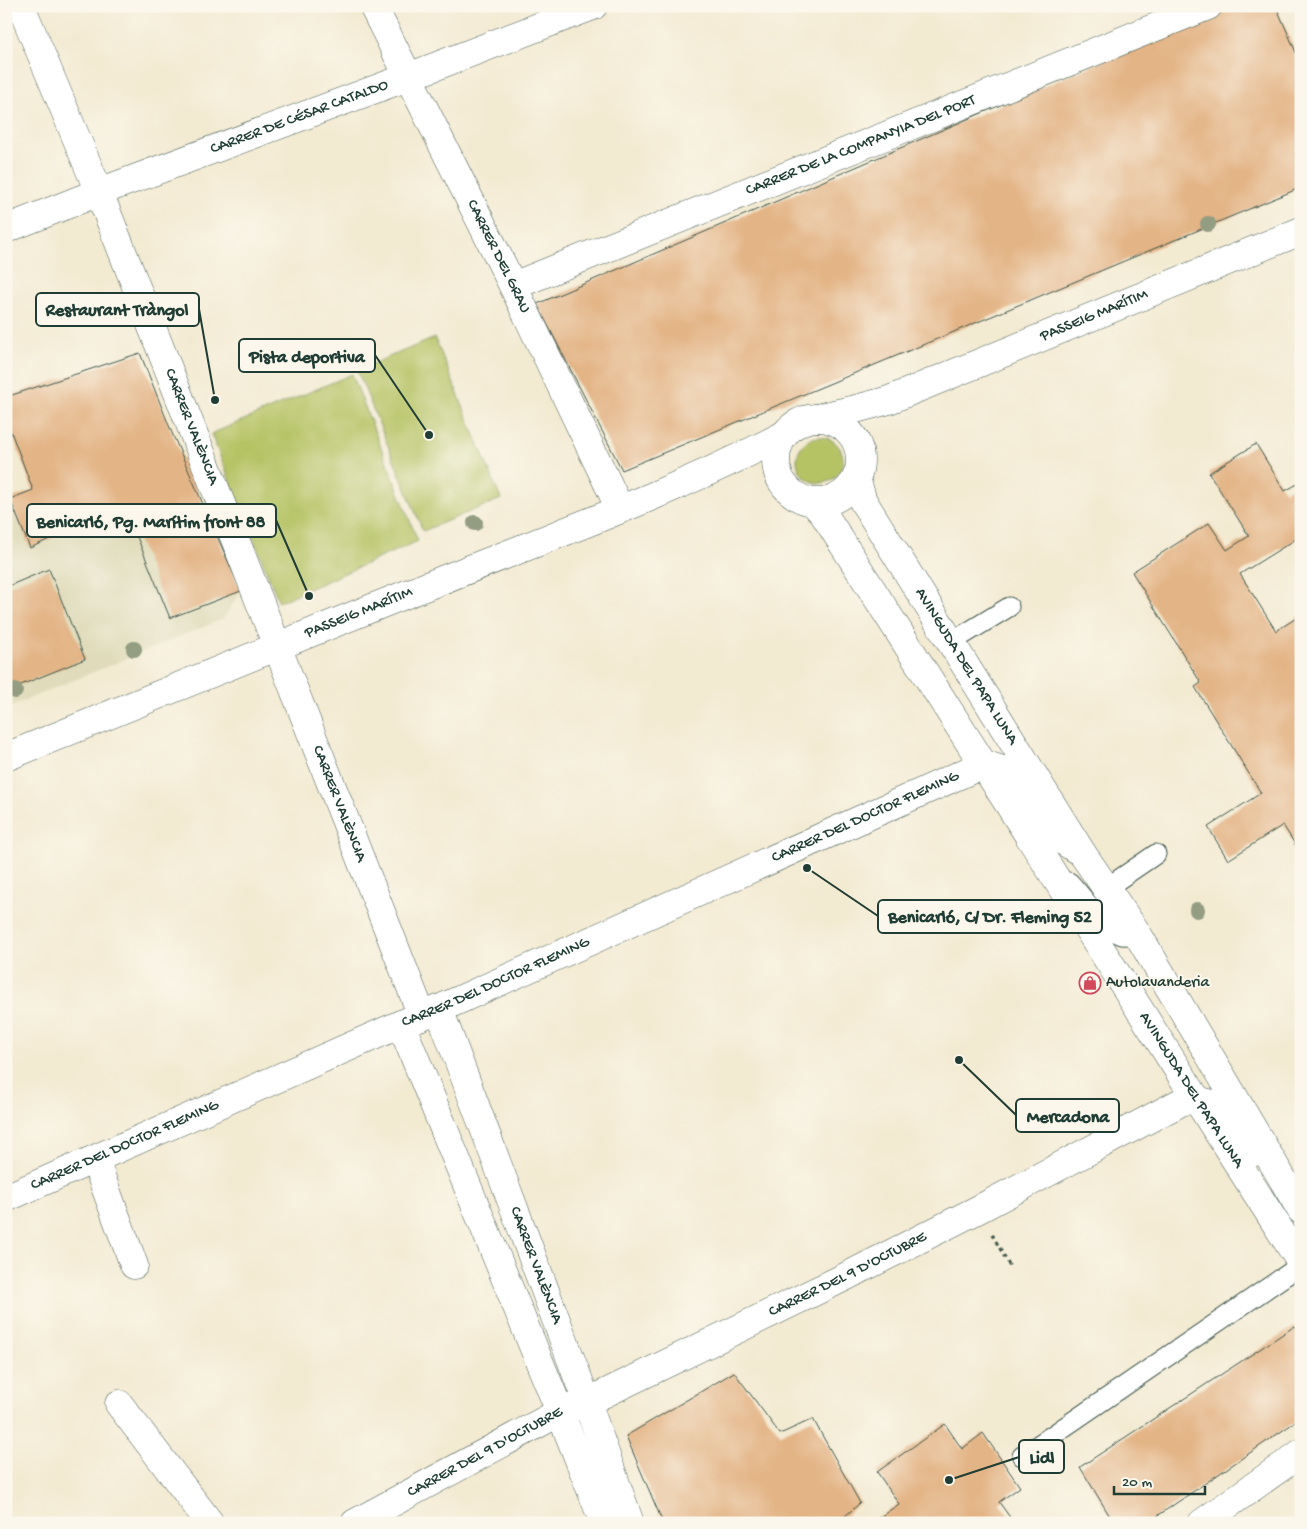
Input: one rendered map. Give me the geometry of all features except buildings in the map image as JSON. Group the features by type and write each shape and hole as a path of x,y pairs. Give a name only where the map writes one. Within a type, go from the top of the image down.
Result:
{"street":[{"name":"CARRER VALÈNCIA","path":"21,6 99,192 421,1016 587,1402 630,1523"},
{"name":"CARRER DEL GRAU","path":"373,6 513,286 620,509"},
{"name":"CARRER DE CÉSAR CATALDO","path":"6,229 99,192 592,6"},
{"name":"CARRER DE LA COMPANYIA DEL PORT","path":"513,286 1208,6"},
{"name":"PASSEIG MARÍTIM","path":"817,418 889,400 1301,231"},
{"name":"PASSEIG MARÍTIM","path":"859,449 867,425 889,400"},
{"path":"817,418 828,419 848,430 855,438 859,449 860,464 850,489 839,497 827,502 814,503 793,495 784,487 775,461 778,447 784,435 793,426 804,420 817,418"},
{"name":"PASSEIG MARÍTIM","path":"6,757 276,645 712,471 784,435"},
{"name":"PASSEIG MARÍTIM","path":"712,471 732,470 747,472 763,476 784,487"},
{"name":"AVINGUDA DEL PAPA LUNA","path":"856,478 863,501 1082,853 1137,934 1301,1210"},
{"name":"AVINGUDA DEL PAPA LUNA","path":"814,503 825,516 1052,870 1301,1264"},
{"name":"AVINGUDA DEL PAPA LUNA","path":"984,764 1003,770 1018,786 1044,824 1060,839 1082,853"},
{"name":"CARRER DEL DOCTOR FLEMING","path":"6,1198 421,1016 984,764"},
{"name":"CARRER VALÈNCIA","path":"421,1016 560,1412 604,1523"},
{"path":"1198,1100 1220,1108 1234,1122 1272,1187 1290,1208 1301,1217"},
{"name":"CARRER DEL 9 D'OCTUBRE","path":"355,1523 560,1412 587,1402 805,1297 962,1218 1163,1111 1183,1102 1198,1100"},
{"path":"95,1160 134,1264"},
{"path":"119,1404 210,1523"},
{"path":"1202,1523 1301,1453"}],"lane":[{"path":"950,643 1009,607"},
{"path":"1103,882 1115,882 1156,854"},
{"path":"1052,870 1066,878 1115,932 1124,936 1137,934"},
{"path":"1022,1456 1301,1264"}],"shaded area":[{"path":"172,433 241,591 223,619 6,708 6,501"}],"green space":[{"path":"435,338 501,499 423,531 357,370"},
{"path":"352,374 418,541 279,602 211,434"},
{"path":"825,437 829,438 839,447 842,451 842,469 833,479 825,483 815,483 807,479 798,469 797,455 801,447 811,438"}],"place":[{"name":"Restaurant Tràngol","path":"215,400"},
{"name":"Pista deportiva","path":"429,435"},
{"name":"Benicarló, Pg. Marítim front 88","path":"309,596"},
{"name":"Benicarló, C/ Dr. Fleming 52","path":"807,868"},
{"name":"Autolavanderia","path":"1090,983"},
{"name":"Mercadona","path":"959,1060"},
{"name":"Lidl","path":"949,1480"}]}
